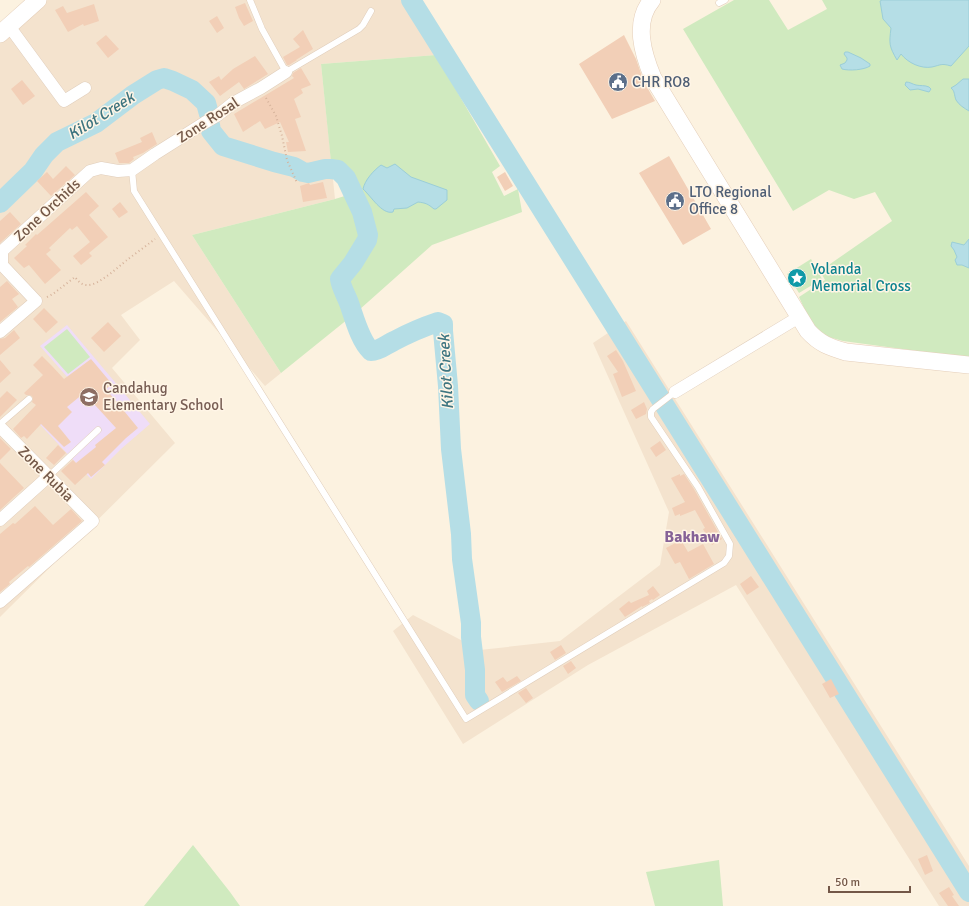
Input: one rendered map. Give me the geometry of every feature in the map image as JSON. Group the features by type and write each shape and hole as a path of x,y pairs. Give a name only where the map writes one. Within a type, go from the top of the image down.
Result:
{"street":[{"path":"38,0 4,30 64,101 85,88"},
{"path":"652,0 645,12 641,34 642,47 646,62 653,78 808,331 822,344 846,352 969,365"},
{"name":"Zone Rosal","path":"132,170 218,115 233,103 286,72"},
{"name":"Zone Orchids","path":"36,301 2,265 2,251 90,171 101,168 118,171 132,170"},
{"path":"0,332 36,301"},
{"path":"675,392 799,317"},
{"name":"Zone Rubia","path":"0,425 93,521 0,602"},
{"path":"0,520 49,476"}],"lane":[{"path":"250,0 262,29 286,72"},
{"path":"719,4 725,0"},
{"name":"Zone Rosal","path":"286,72 359,29 370,12"},
{"path":"132,170 134,192 466,719 724,563 728,556 730,544 698,487 651,417 651,412 653,409 675,392"},
{"path":"0,425 29,399"},
{"path":"49,476 98,430"}],"path":[{"path":"261,88 276,116 287,160 297,184"},
{"path":"36,301 53,294 75,277 80,283 92,285 105,278 161,235"}],"shaded area":[{"path":"28,0 402,0 436,55 321,64 335,199 192,235 281,373 265,386 174,281 121,315 140,340 112,368 175,443 0,617 0,22"},
{"path":"626,321 969,866 969,906 939,906 736,585 588,665 463,744 393,631 413,615 480,650 560,641 660,565 669,512 593,343"},
{"name":"Candahug Elementary School","path":"67,325 150,424 121,449 91,479 31,415 69,379 40,346"}],"green space":[{"path":"734,0 769,0 788,30 827,9 822,0 969,0 969,358 843,341 825,336 810,321 799,297 825,280 820,271 892,221 875,192 854,199 829,190 793,211 683,29"},
{"path":"436,55 500,166 492,172 504,196 518,189 522,212 432,245 359,310 348,283 374,240 375,233 366,205 352,176 343,164 331,162 321,64"},
{"path":"348,195 356,215 362,238 334,277 334,286 348,319 281,373 192,235"},
{"path":"811,259 822,279 799,293 787,274"},
{"path":"67,329 90,357 68,374 44,347"},
{"path":"193,845 240,906 144,906"},
{"path":"719,860 723,906 655,906 646,872"}],"water":[{"path":"969,0 969,46 951,66 943,64 932,67 919,66 907,60 901,54 897,60 890,45 891,28 883,19 880,1"},
{"path":"845,52 861,58 870,64 870,66 856,70 842,69 840,65 845,63 847,60 844,54"},
{"path":"963,79 969,79 969,111 957,102 951,88"},
{"path":"906,82 927,86 931,89 929,92 918,89 910,90 905,85"},
{"path":"395,164 411,177 447,190 447,200 436,209 427,204 418,202 407,208 394,209 393,212 385,211 363,189 370,176 381,165 387,168"},
{"path":"969,239 969,268 962,265 957,265 955,260 957,257 951,246 952,242 964,245"}],"building":[{"path":"245,3 253,21 244,26 235,7"},
{"path":"94,4 99,21 84,26 83,24 68,32 55,10 63,6 67,13"},
{"path":"217,16 224,28 217,33 209,21"},
{"path":"303,30 313,49 287,65 283,57 300,47 293,39"},
{"path":"106,35 119,49 108,58 96,43"},
{"name":"CHR RO8","path":"624,35 636,59 644,82 655,101 612,119 579,64"},
{"path":"255,56 268,74 244,89 239,82 220,96 209,82 219,76 221,80 233,69"},
{"path":"301,68 311,85 301,89 303,93 294,99 301,117 295,119 306,151 288,152 286,142 289,142 280,122 265,129 260,121 243,132 234,114 294,78 292,76 293,73"},
{"path":"22,80 35,96 23,105 11,89"},
{"path":"152,132 157,144 143,153 133,157 134,159 129,163 119,163 115,153 142,142 140,138"},
{"name":"LTO Regional Office 8","path":"669,156 711,229 683,245 639,173"},
{"path":"66,166 75,175 51,196 37,181 47,172 53,179"},
{"path":"505,172 513,186 505,191 497,177"},
{"path":"323,182 327,198 303,202 300,186 309,183 310,185"},
{"path":"86,192 99,206 89,215 108,237 89,253 92,256 81,265 73,256 90,242 77,226 72,230 70,228 49,248 51,250 46,254 61,270 45,284 29,265 24,268 14,258 27,246 25,245 36,234 37,235"},
{"path":"120,202 128,212 119,218 112,209"},
{"path":"10,212 21,224 0,243 0,221"},
{"path":"7,281 19,294 12,299 18,307 0,322 0,287"},
{"path":"44,308 58,322 46,333 33,319"},
{"path":"108,322 121,336 104,352 91,338"},
{"path":"14,330 20,338 0,355 0,339 5,338"},
{"path":"616,350 623,361 636,391 622,397 613,374 618,372 607,356"},
{"path":"42,356 64,379 91,359 112,384 106,389 138,428 102,462 105,465 91,477 88,473 75,485 61,471 73,460 76,463 116,428 84,393 67,407 72,412 58,426 71,442 64,447 41,424 27,439 24,436 21,438 13,429 36,405 32,402 32,396 24,393 43,375 33,365"},
{"path":"0,360 11,373 0,383"},
{"path":"7,391 17,400 0,417 0,398"},
{"path":"644,402 647,409 646,414 636,419 631,410"},
{"path":"0,438 11,449 0,460"},
{"path":"660,441 666,450 656,457 650,448"},
{"path":"58,445 66,453 54,465 46,458"},
{"path":"0,463 24,488 0,510"},
{"path":"680,474 680,476 684,474 694,489 722,539 712,545 695,510 680,516 680,514 675,516 672,508 685,502 671,478"},
{"path":"35,506 53,525 71,509 82,521 29,567 28,566 9,582 10,584 0,592 0,534 13,523 15,524"},
{"path":"681,540 688,552 703,544 714,564 689,579 680,562 675,564 666,548"},
{"path":"751,576 759,587 747,595 740,584"},
{"path":"653,586 660,595 649,601 650,603 642,606 625,617 619,609 629,601 631,603 649,595 647,591"},
{"path":"561,645 566,653 555,660 550,652"},
{"path":"571,661 576,668 568,674 563,666"},
{"path":"517,676 521,681 502,692 495,682 503,677 507,682"},
{"path":"831,679 839,694 830,698 822,684"},
{"path":"526,688 533,698 526,703 518,693"},
{"path":"927,855 933,871 925,875 918,859"},
{"path":"949,887 954,895 952,896 959,906 948,906 939,893"}],"waterway":[{"path":"411,0 969,892"},
{"name":"Kilot Creek","path":"0,203 33,171 44,155 57,142 96,123 133,95 157,80 164,78 192,90 206,103 209,114"},
{"name":"Kilot Creek","path":"210,125 211,131 223,146 294,167 303,172 308,173 325,169 338,170 346,178 362,212 368,235 367,240 353,263 340,279 355,322 367,347 371,351 380,349 405,335 427,326 438,322 443,324 451,449 461,534 462,559 471,623 475,670 475,695 479,701"}],"place":[{"name":"CHR RO8","path":"618,82"},
{"name":"LTO Regional Office 8","path":"675,201"},
{"name":"Yolanda Memorial Cross","path":"797,278"},
{"name":"Candahug Elementary School","path":"89,397"}],"district":[{"name":"Bakhaw","path":"692,537"}]}
